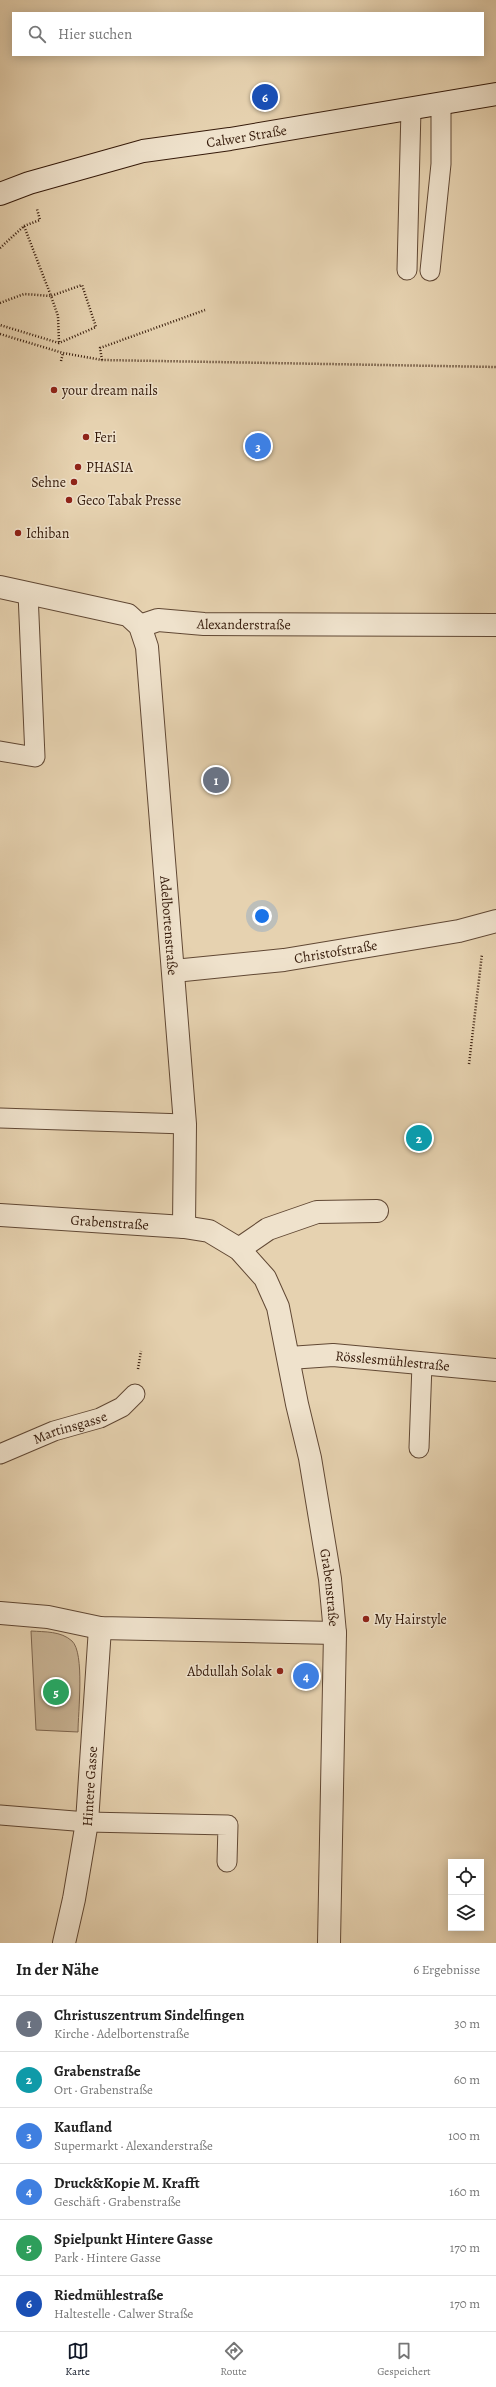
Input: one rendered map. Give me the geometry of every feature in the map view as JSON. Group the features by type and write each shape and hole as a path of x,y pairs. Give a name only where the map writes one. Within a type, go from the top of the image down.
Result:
{"street":[{"name":"Calwer Straße","path":"0,194 28,183 143,151 230,139 496,94"},
{"path":"0,587 128,615 140,626"},
{"name":"Alexanderstraße","path":"140,626 158,620 204,624 496,625"},
{"name":"Adelbortenstraße","path":"140,626 147,647 174,971 185,1124 184,1227"},
{"name":"Christofstraße","path":"174,971 284,960 459,931 496,921"},
{"path":"239,1249 268,1229 317,1212 377,1211"},
{"name":"Grabenstraße","path":"0,1215 184,1227 209,1231 239,1249 265,1278 275,1300 289,1358 313,1473 330,1579 336,1633 330,1943"},
{"name":"Rösslesmühlestraße","path":"289,1358 333,1355 496,1370"},
{"path":"0,1613 48,1617 100,1628 336,1633"},
{"name":"Hintere Gasse","path":"64,1943 74,1899 87,1822 100,1628"}],"lane":[{"path":"430,271 441,164 442,103"},
{"path":"407,270 411,109"},
{"path":"0,751 35,757 28,593"},
{"path":"0,1118 185,1124"},
{"path":"419,1448 422,1364"},
{"name":"Martinsgasse","path":"0,1454 54,1431 100,1418 122,1407 135,1394"},
{"path":"0,1815 87,1822 228,1825 227,1862"}],"path":[{"path":"0,248 24,226 58,316 59,343"},
{"path":"0,303 24,294 51,296 82,285 96,327 59,343 0,325"},
{"path":"102,360 100,348 205,310"},
{"path":"0,334 63,353 102,360 496,367"},
{"path":"61,361 63,353"},
{"path":"469,1064 480,968"}],"shaded area":[{"path":"31,1631 63,1635 72,1641 76,1648 80,1670 78,1732 36,1730"}],"place":[{"name":"Riedmühlestraße","path":"265,97"},
{"name":"your dream nails","path":"54,390"},
{"name":"Feri","path":"86,437"},
{"name":"Kaufland","path":"258,446"},
{"name":"PHASIA","path":"78,467"},
{"name":"Sehne","path":"74,482"},
{"name":"Geco Tabak Presse","path":"69,500"},
{"name":"Ichiban","path":"18,533"},
{"name":"Christuszentrum Sindelfingen","path":"216,780"},
{"name":"Grabenstraße","path":"419,1138"},
{"name":"My Hairstyle","path":"366,1619"},
{"name":"Abdullah Solak","path":"280,1671"},
{"name":"Druck&Kopie M. Krafft","path":"306,1676"},
{"name":"Spielpunkt Hintere Gasse","path":"56,1692"}]}
